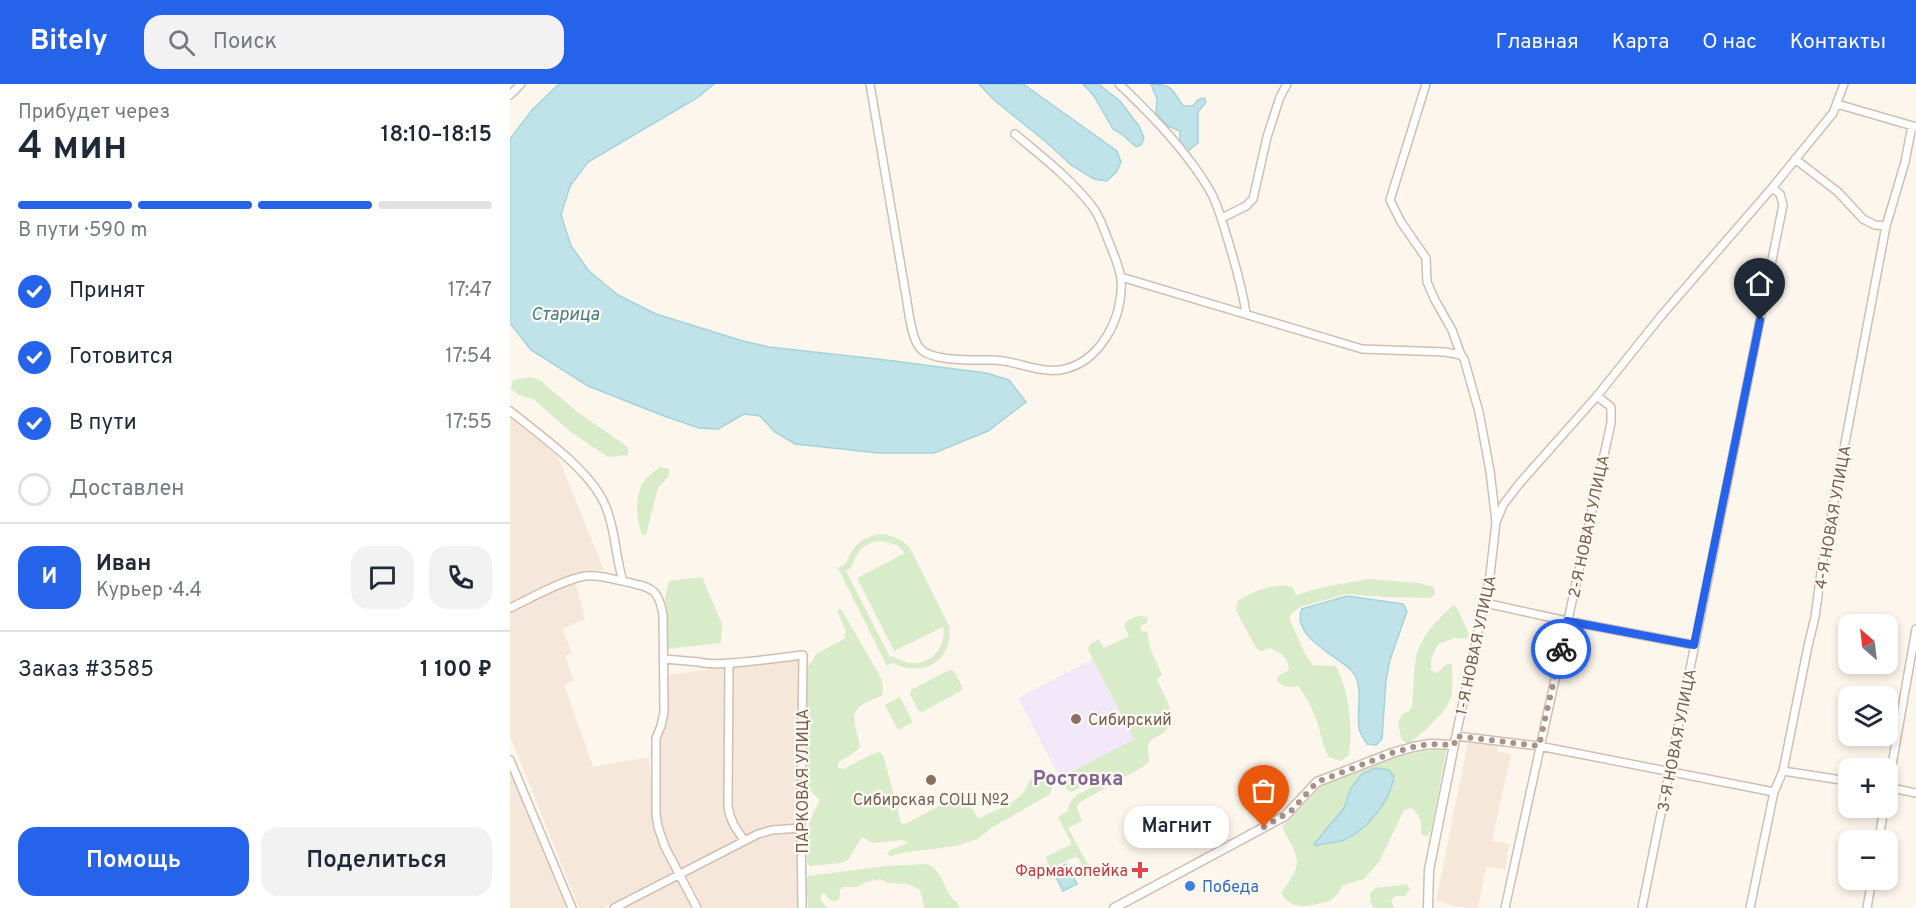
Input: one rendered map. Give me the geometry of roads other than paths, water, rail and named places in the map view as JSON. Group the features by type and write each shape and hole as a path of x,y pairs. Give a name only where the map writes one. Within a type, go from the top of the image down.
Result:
{"street":[{"path":"510,95 521,84"},
{"path":"870,84 914,336 919,348 924,352 960,360 997,360 1047,370 1066,368 1083,360 1107,336 1117,313 1121,277 1102,225 1092,205 1015,134"},
{"path":"1119,84 1155,119 1209,189 1222,219 1241,283 1246,313"},
{"path":"1222,219 1246,206 1253,199 1267,137 1280,97 1287,84"},
{"path":"1426,84 1390,200 1401,222 1426,258 1427,282 1449,323 1467,365 1490,471 1496,522"},
{"path":"1496,522 1503,505 1519,483 1597,396 1661,316 1772,188 1833,112 1844,84"},
{"path":"1837,104 1914,126"},
{"name":"4-Я НОВАЯ УЛИЦА","path":"1750,908 1774,792 1784,771 1815,617 1822,565 1886,226 1914,126"},
{"path":"1795,159 1838,192 1863,219 1875,225 1886,226"},
{"name":"3-Я НОВАЯ УЛИЦА","path":"1642,908 1783,205 1780,194 1772,188"},
{"path":"1121,277 1362,349 1445,352 1461,355"},
{"name":"2-Я НОВАЯ УЛИЦА","path":"1505,908 1612,414 1611,407 1597,396"},
{"path":"510,411 595,486 605,504 618,568 623,581"},
{"name":"1-Я НОВАЯ УЛИЦА","path":"1428,908 1429,870 1485,603 1496,522"},
{"path":"510,608 586,576 602,576 647,587 655,591 660,599 663,615 664,712 656,738 656,814 665,847 697,908"},
{"path":"1485,603 1694,645"},
{"path":"1893,758 1916,630"},
{"name":"ПАРКОВАЯ УЛИЦА","path":"729,663 803,655 802,908"},
{"path":"664,659 704,664 729,663 729,818 744,840"},
{"path":"1114,908 1285,816 1317,782 1392,753 1430,744 1455,740 1539,746 1774,792"},
{"path":"510,760 572,908"},
{"path":"1784,771 1838,779"},
{"path":"1898,791 1916,793"},
{"path":"614,908 744,840 772,830 801,828"},
{"path":"1867,908 1870,890"}],"water":[{"name":"Старица","path":"559,84 714,84 697,98 588,162 570,186 561,215 571,246 589,271 618,295 656,314 769,347 986,373 1009,380 1026,402 988,431 934,453 879,453 795,444 775,432 760,416 744,414 718,429 699,428 588,386 531,350 510,323 510,139 532,110"},
{"path":"979,84 1023,84 1117,151 1121,162 1117,171 1107,181 1094,179 1071,165 994,100"},
{"path":"1083,84 1098,84 1120,101 1139,126 1144,138 1141,145 1136,147 1113,129 1094,96"},
{"path":"1151,84 1167,86 1183,106 1193,106 1198,100 1204,98 1206,102 1198,112 1198,143 1187,152 1180,142 1180,131 1168,126 1156,113 1157,99"},
{"path":"1347,596 1403,604 1407,611 1390,660 1386,680 1382,739 1376,745 1367,744 1360,732 1359,691 1355,676 1350,669 1308,636 1302,628 1300,619 1302,609"},
{"path":"1375,768 1389,770 1394,777 1387,796 1376,814 1361,829 1344,840 1316,846 1314,844 1344,808 1351,788 1362,774"},
{"path":"1066,864 1077,884 1063,891 1053,871"}],"place":[{"name":"Сибирский","path":"1076,719"},
{"name":"Сибирская СОШ №2","path":"931,780"},
{"name":"Магнит","path":"1264,827"},
{"name":"Фармакопейка","path":"1140,870"},
{"name":"Победа","path":"1190,886"}],"district":[{"name":"Ростовка","path":"1078,778"}]}
